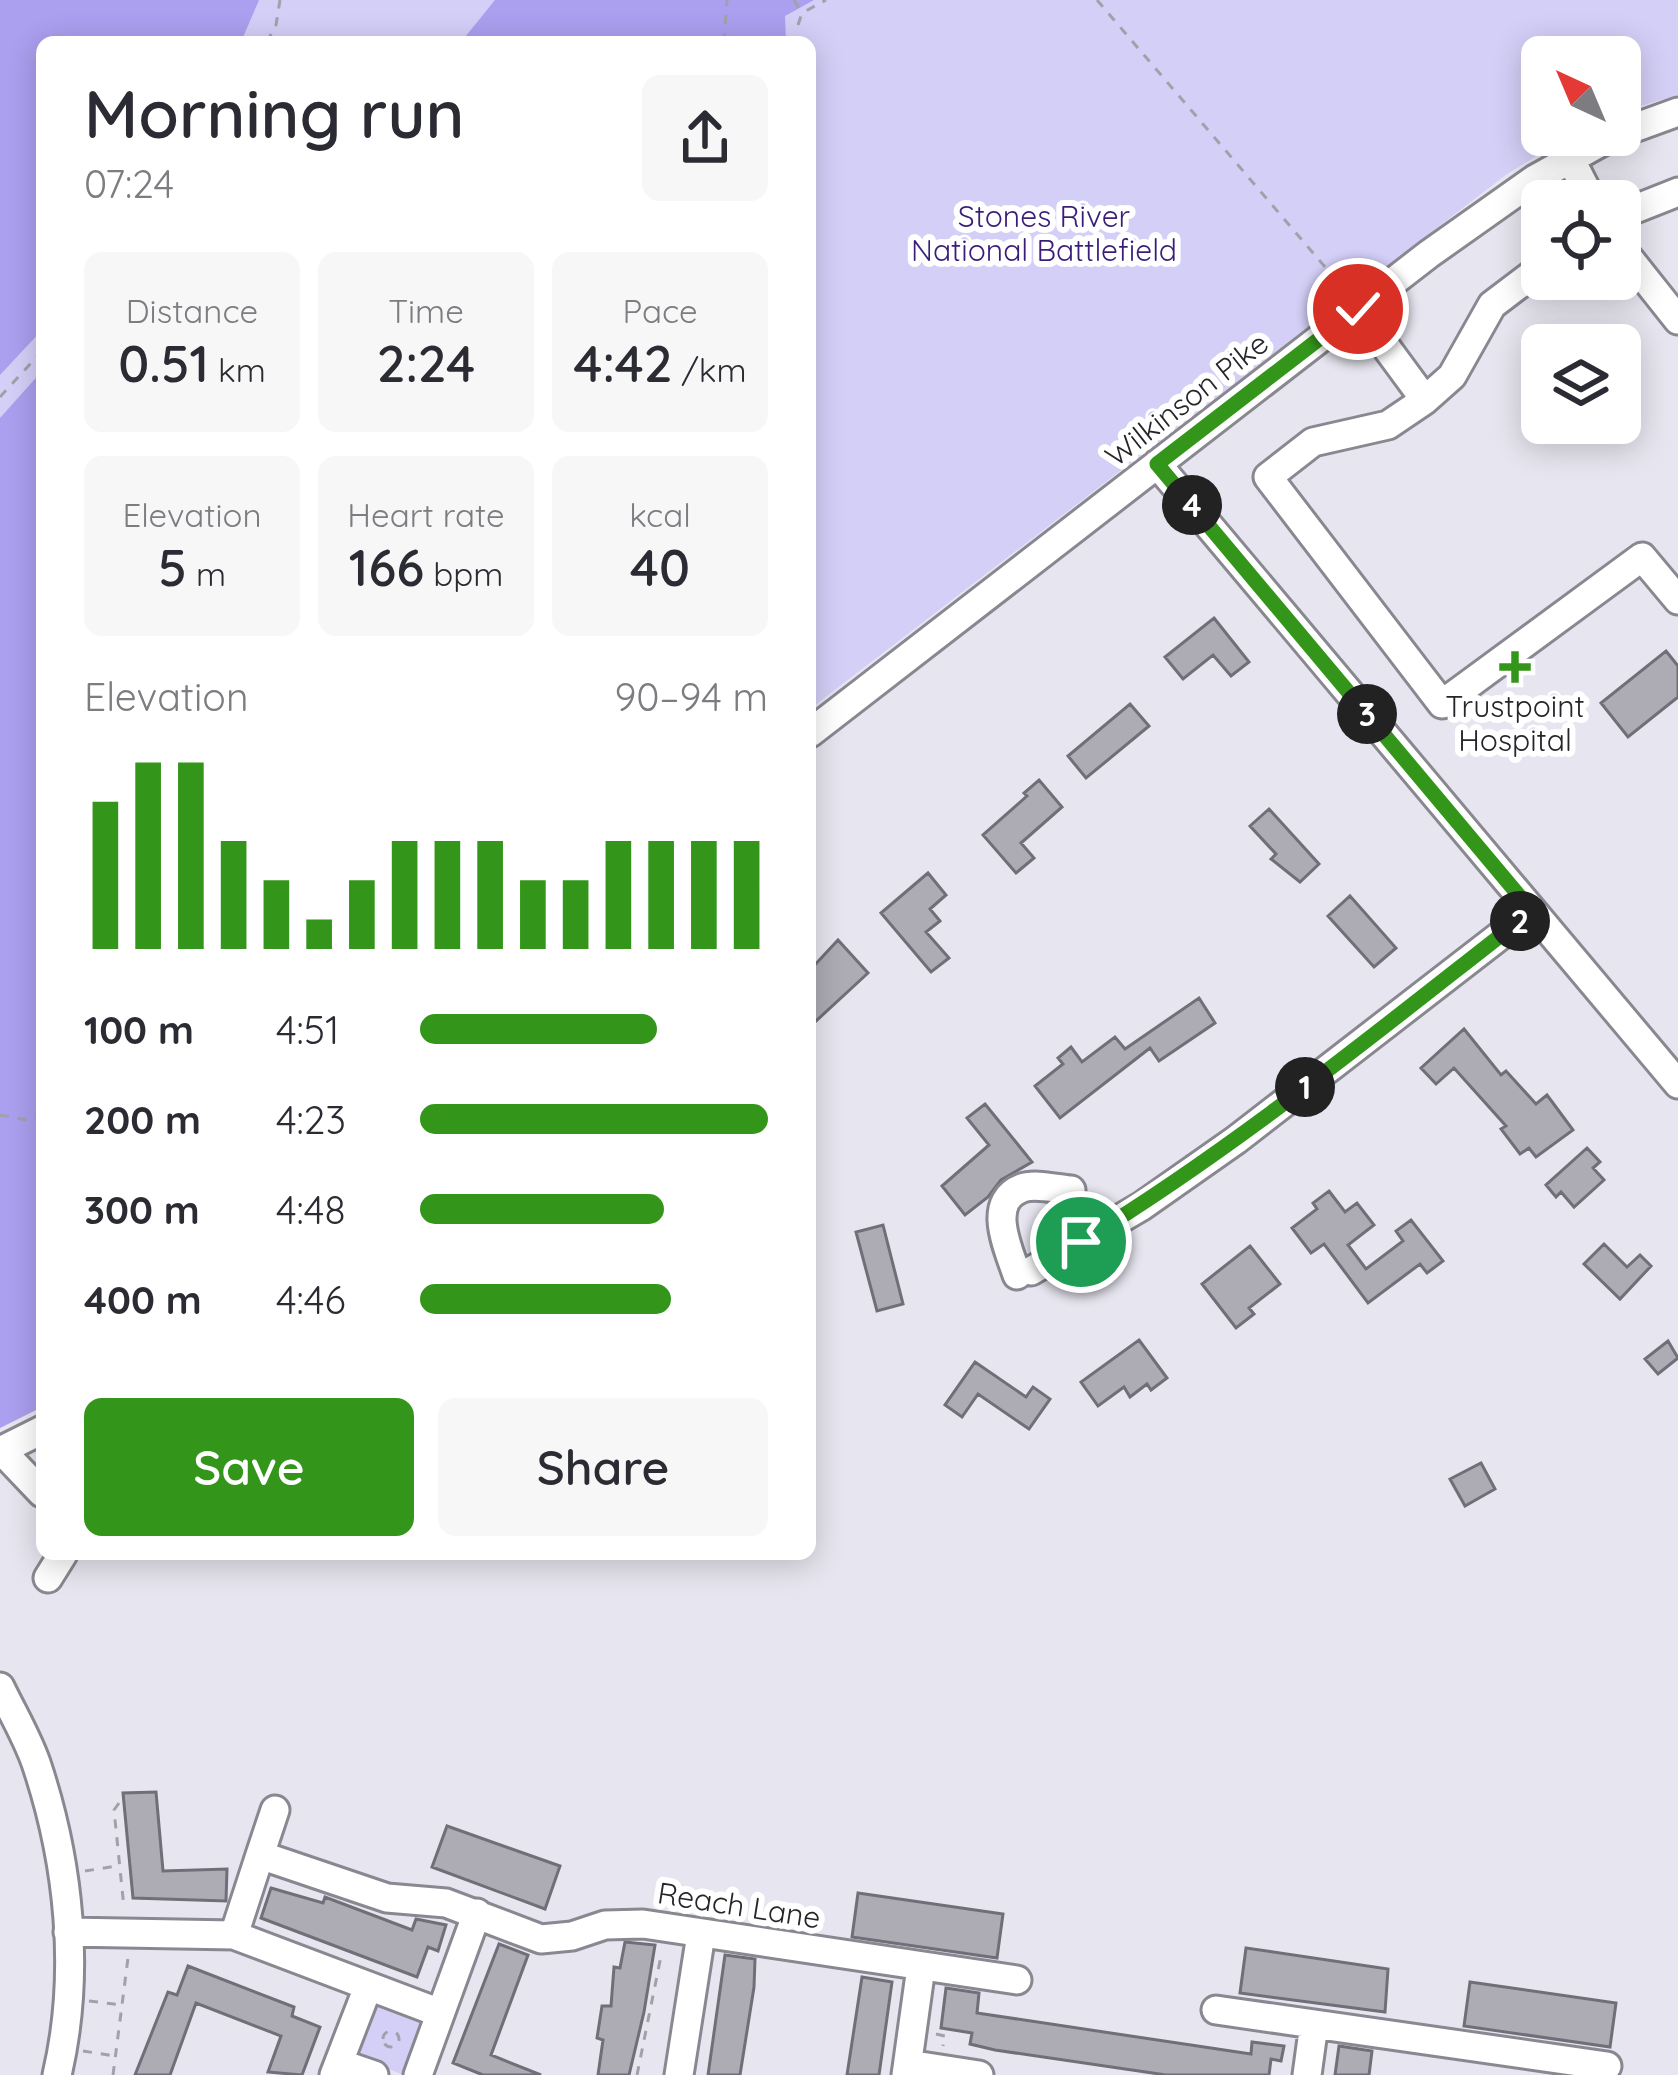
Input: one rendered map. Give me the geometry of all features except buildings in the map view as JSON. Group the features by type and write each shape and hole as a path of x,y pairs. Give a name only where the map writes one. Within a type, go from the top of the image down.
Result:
{"street":[{"name":"Wilkinson Pike","path":"1641,125 1678,112"},
{"name":"Wilkinson Pike","path":"816,728 1358,309 1502,201 1574,156"},
{"path":"1570,158 1581,180"},
{"path":"1641,207 1678,192"},
{"path":"1641,273 1678,320"},
{"path":"1521,283 1492,305 1452,376 1425,400 1388,425 1313,442 1268,477 1442,704 1642,557 1678,599"},
{"path":"1358,309 1425,400"},
{"path":"1157,464 1678,1084"},
{"path":"1071,1190 1024,1187 1008,1198 1000,1222 1024,1273 1142,1206 1236,1140 1532,911"},
{"path":"36,1433 1,1450 36,1486"},
{"path":"0,1687 35,1759 62,1852 68,1932 63,2049 57,2075"},
{"path":"234,1935 274,1810"},
{"name":"Reach Lane","path":"260,1855 387,1898 446,1903 541,1939 557,1940 622,1922 1017,1980"},
{"path":"418,2075 477,1913"},
{"path":"68,1932 234,1935 440,2013"},
{"path":"679,2075 701,1934"},
{"path":"920,1967 907,2070 979,2075"},
{"path":"337,2069 368,1987"},
{"path":"1216,2009 1535,2066 1606,2066"},
{"path":"1307,2075 1314,2024"},
{"path":"337,2069 373,2061"}],"path":[{"path":"269,36 280,0"},
{"path":"724,36 727,0"},
{"path":"794,0 802,13"},
{"path":"798,26 802,13 826,0"},
{"path":"1096,0 1334,275 1358,309"},
{"path":"0,398 36,358"},
{"path":"0,1115 36,1118"},
{"path":"119,1802 114,1810 124,1910"},
{"path":"83,1871 120,1866"},
{"path":"637,2075 661,1956"},
{"path":"113,2075 128,1958"},
{"path":"88,2001 123,2005"},
{"path":"373,2061 387,2032 382,2020"},
{"path":"383,2042 391,2046 399,2040 396,2033 387,2032"},
{"path":"934,2033 945,2036 943,2048"},
{"path":"83,2051 117,2056"}],"green space":[{"name":"Stones River National Battlefield","path":"0,0 1678,0 1678,95 1641,106 1641,36 1521,36 1521,156 1537,156 816,704 816,36 36,36 36,1410 0,1428"},
{"path":"378,2002 424,2020 411,2070 404,2075 357,2057 354,2049"}],"shaded area":[{"path":"0,0 259,0 244,36 36,36 36,336 0,375"},
{"path":"495,0 814,0 785,16 786,36 466,36"},
{"path":"36,378 36,1410 0,1428 0,418"}],"place":[{"name":"Trustpoint Hospital","path":"1515,667"}],"route":[{"path":"1081,1242 1236,1140 1532,911 1157,464 1358,309"}]}
